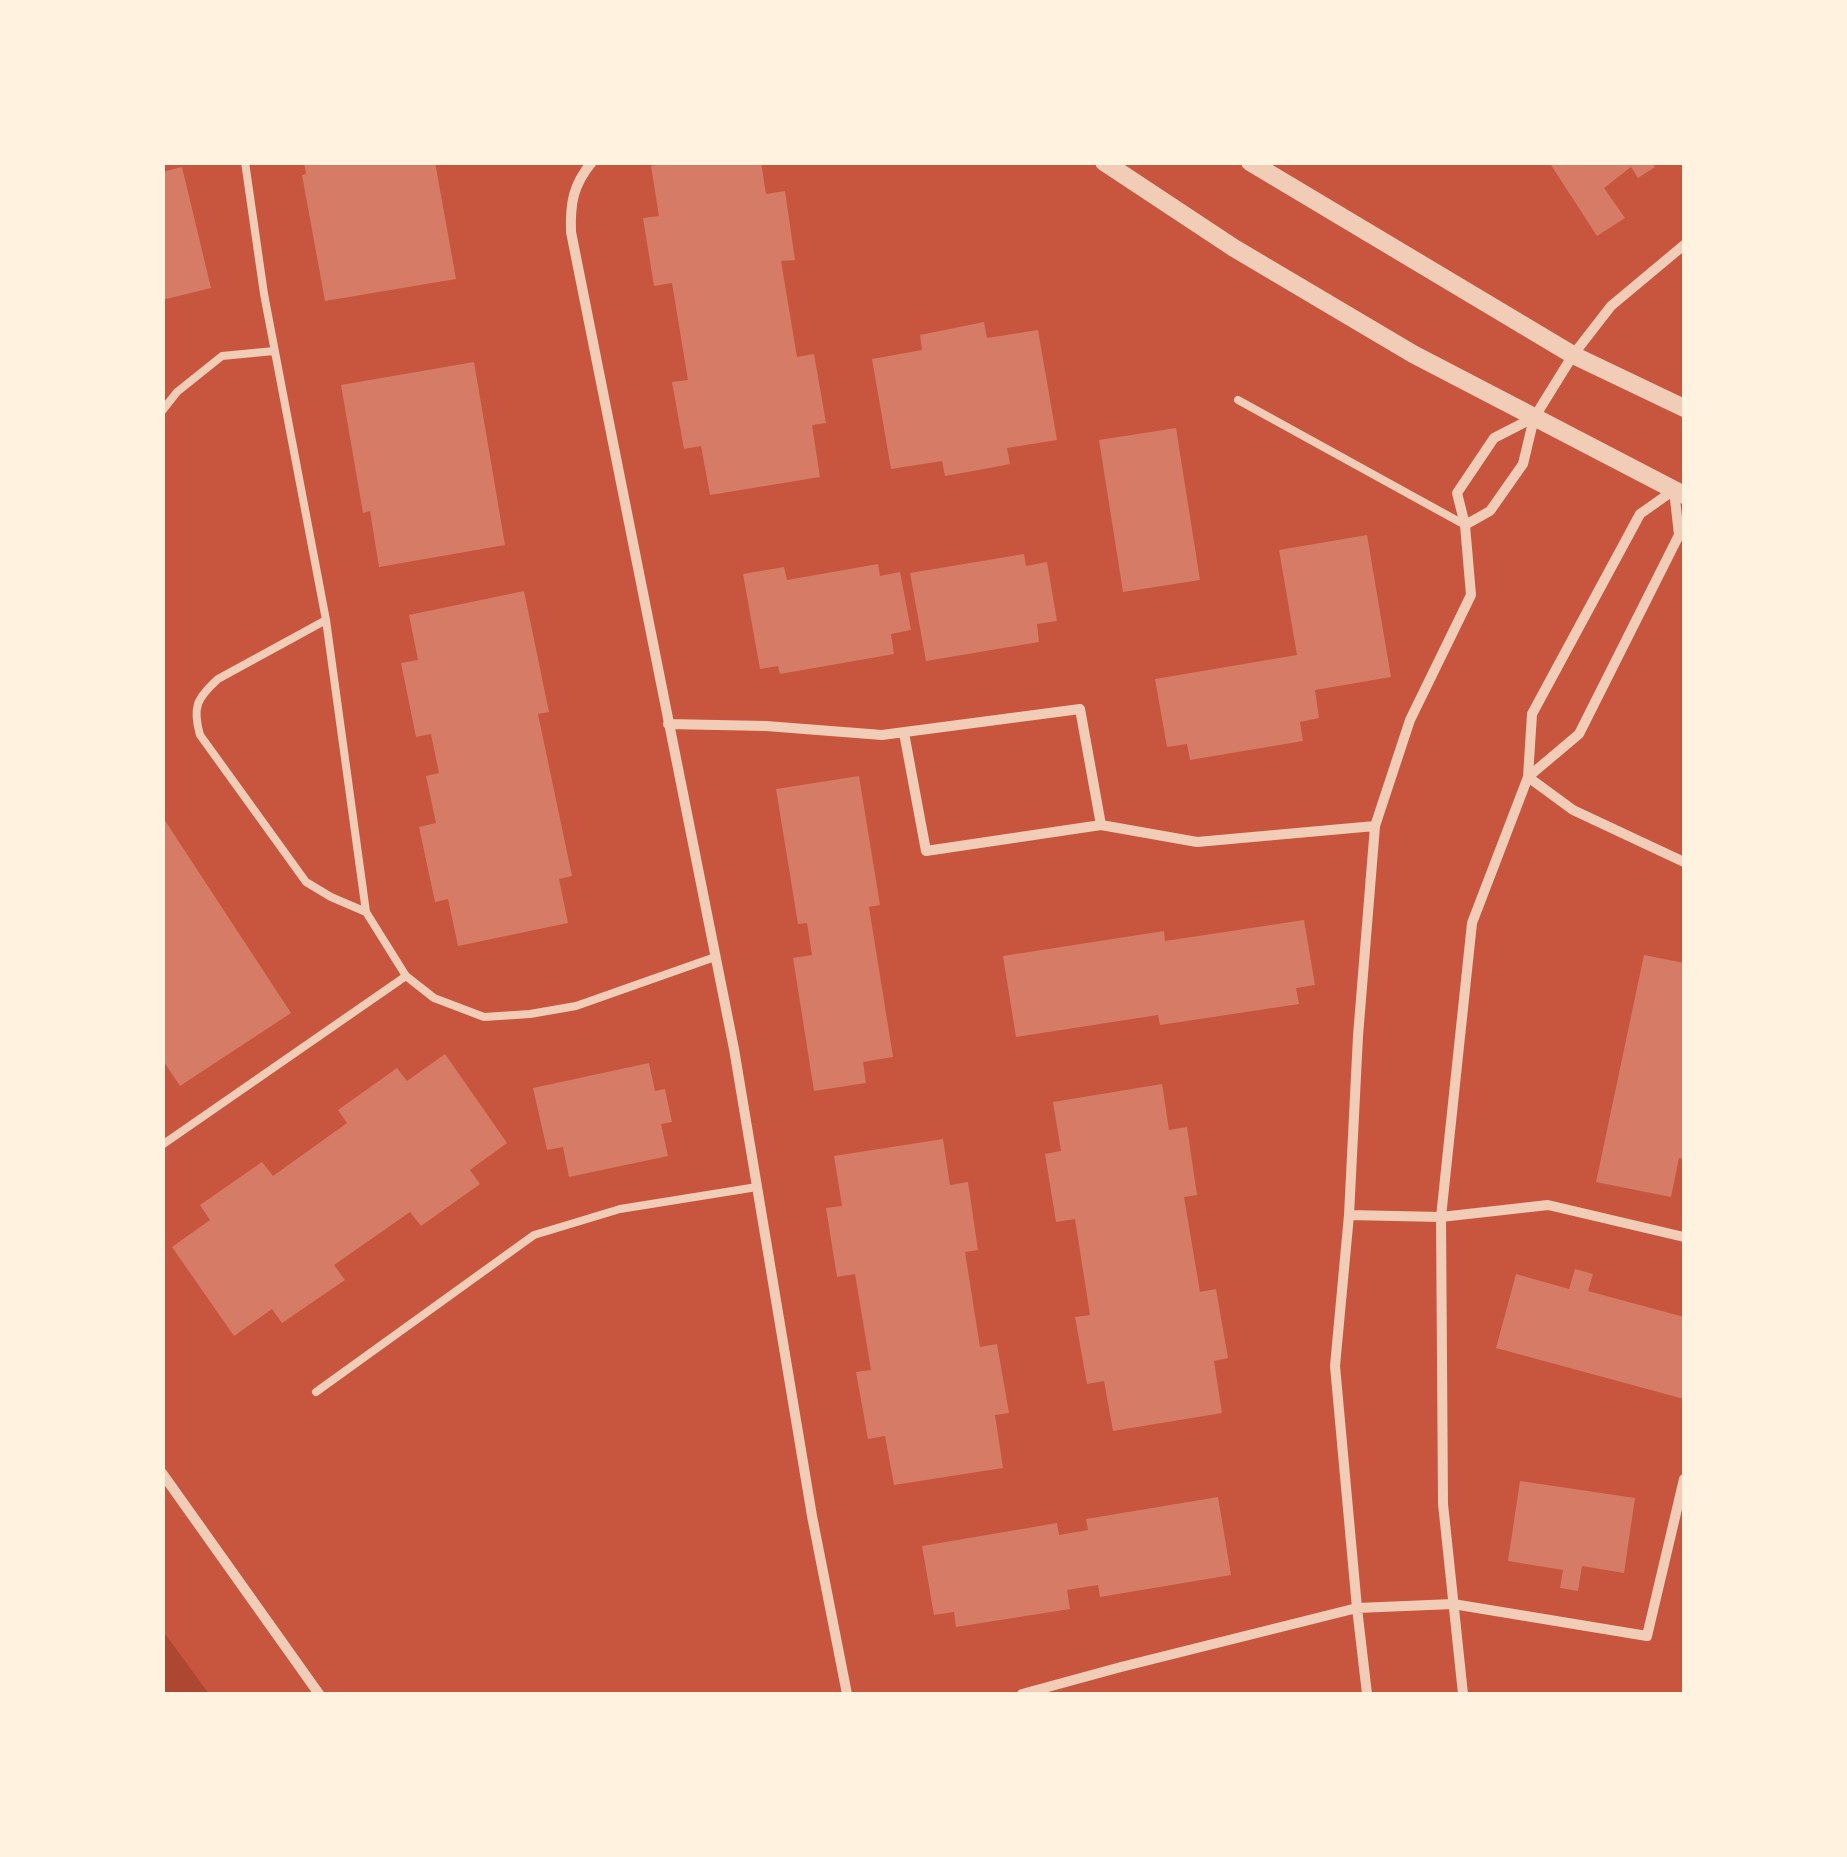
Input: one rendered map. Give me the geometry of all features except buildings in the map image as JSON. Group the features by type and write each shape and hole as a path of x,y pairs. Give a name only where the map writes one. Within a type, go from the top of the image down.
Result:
{"street":[{"path":"592,162 581,176 570,204 571,232 734,1049 812,1516 847,1694"},
{"path":"1104,162 1234,248 1396,344 1679,493"},
{"path":"1250,162 1574,355 1684,408"},
{"path":"1465,525 1490,511 1523,464 1534,418 1574,355 1612,306 1684,245"},
{"path":"1367,1694 1336,1366 1375,826 1410,720 1470,595 1465,525 1457,493 1494,438 1534,418"},
{"path":"1463,1694 1443,1504 1441,1217 1472,923 1528,777 1532,714 1640,514 1679,493"},
{"path":"1528,777 1580,734 1679,535 1679,493"},
{"path":"668,724 882,734 1080,709 1101,825"},
{"path":"904,733 926,851 1101,825 1198,842 1375,826"},
{"path":"1528,777 1573,810 1684,862"},
{"path":"1349,1215 1441,1217 1548,1205 1684,1237"},
{"path":"162,1473 320,1694"},
{"path":"1022,1694 1357,1608 1453,1604 1647,1636 1684,1479"}],"lane":[{"path":"245,162 274,351 326,620 366,912 406,976 434,998 484,1018 576,1006 714,957"},
{"path":"162,411 177,392 222,356 274,351"},
{"path":"1238,400 1465,525"},
{"path":"326,620 218,680 204,691 196,706 196,722 200,735 306,882 366,912"},
{"path":"162,1145 406,976"},
{"path":"316,1392 534,1235 620,1209 757,1186"}],"shaded area":[{"path":"163,1631 209,1694 163,1694"}]}
